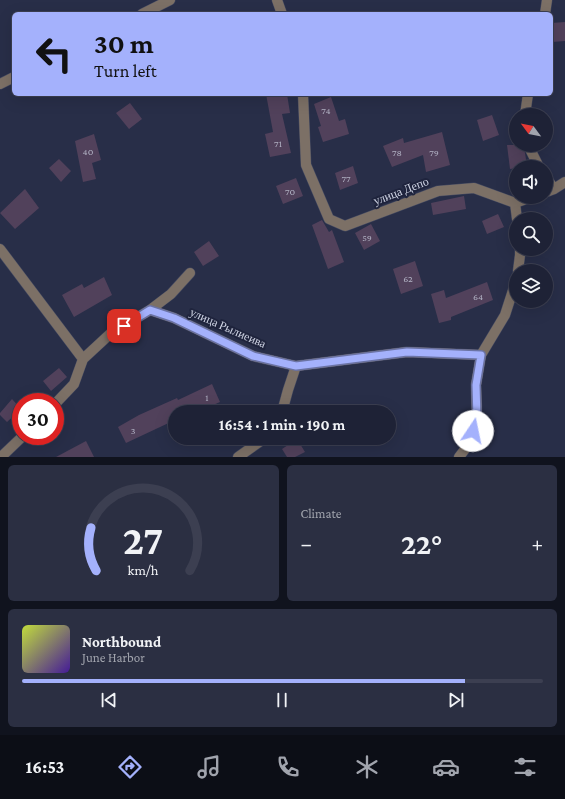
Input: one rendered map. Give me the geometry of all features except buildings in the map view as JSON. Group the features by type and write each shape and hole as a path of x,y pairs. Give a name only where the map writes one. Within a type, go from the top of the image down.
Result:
{"street":[{"path":"146,12 170,0"},
{"path":"277,0 281,12"},
{"path":"545,12 548,0"},
{"path":"0,84 12,78"},
{"name":"улица Депо","path":"303,96 306,165 329,219 345,226 438,191 474,188 509,200"},
{"path":"525,108 528,96"},
{"path":"553,188 565,182"},
{"path":"0,249 83,359"},
{"path":"64,395 74,384 83,359 110,334 150,310 172,294 190,273"},
{"path":"459,457 469,444 477,418 476,385 481,355 505,315 509,303"},
{"name":"улица Рылиеива","path":"150,310 174,318 253,356 296,366"},
{"path":"284,405 296,366 407,352 481,355"},
{"path":"1,457 14,445"},
{"path":"238,457 255,445"}],"route":[{"path":"124,326 150,310 174,318 253,356 296,366 407,352 481,355 476,385 477,418 473,431"}]}
